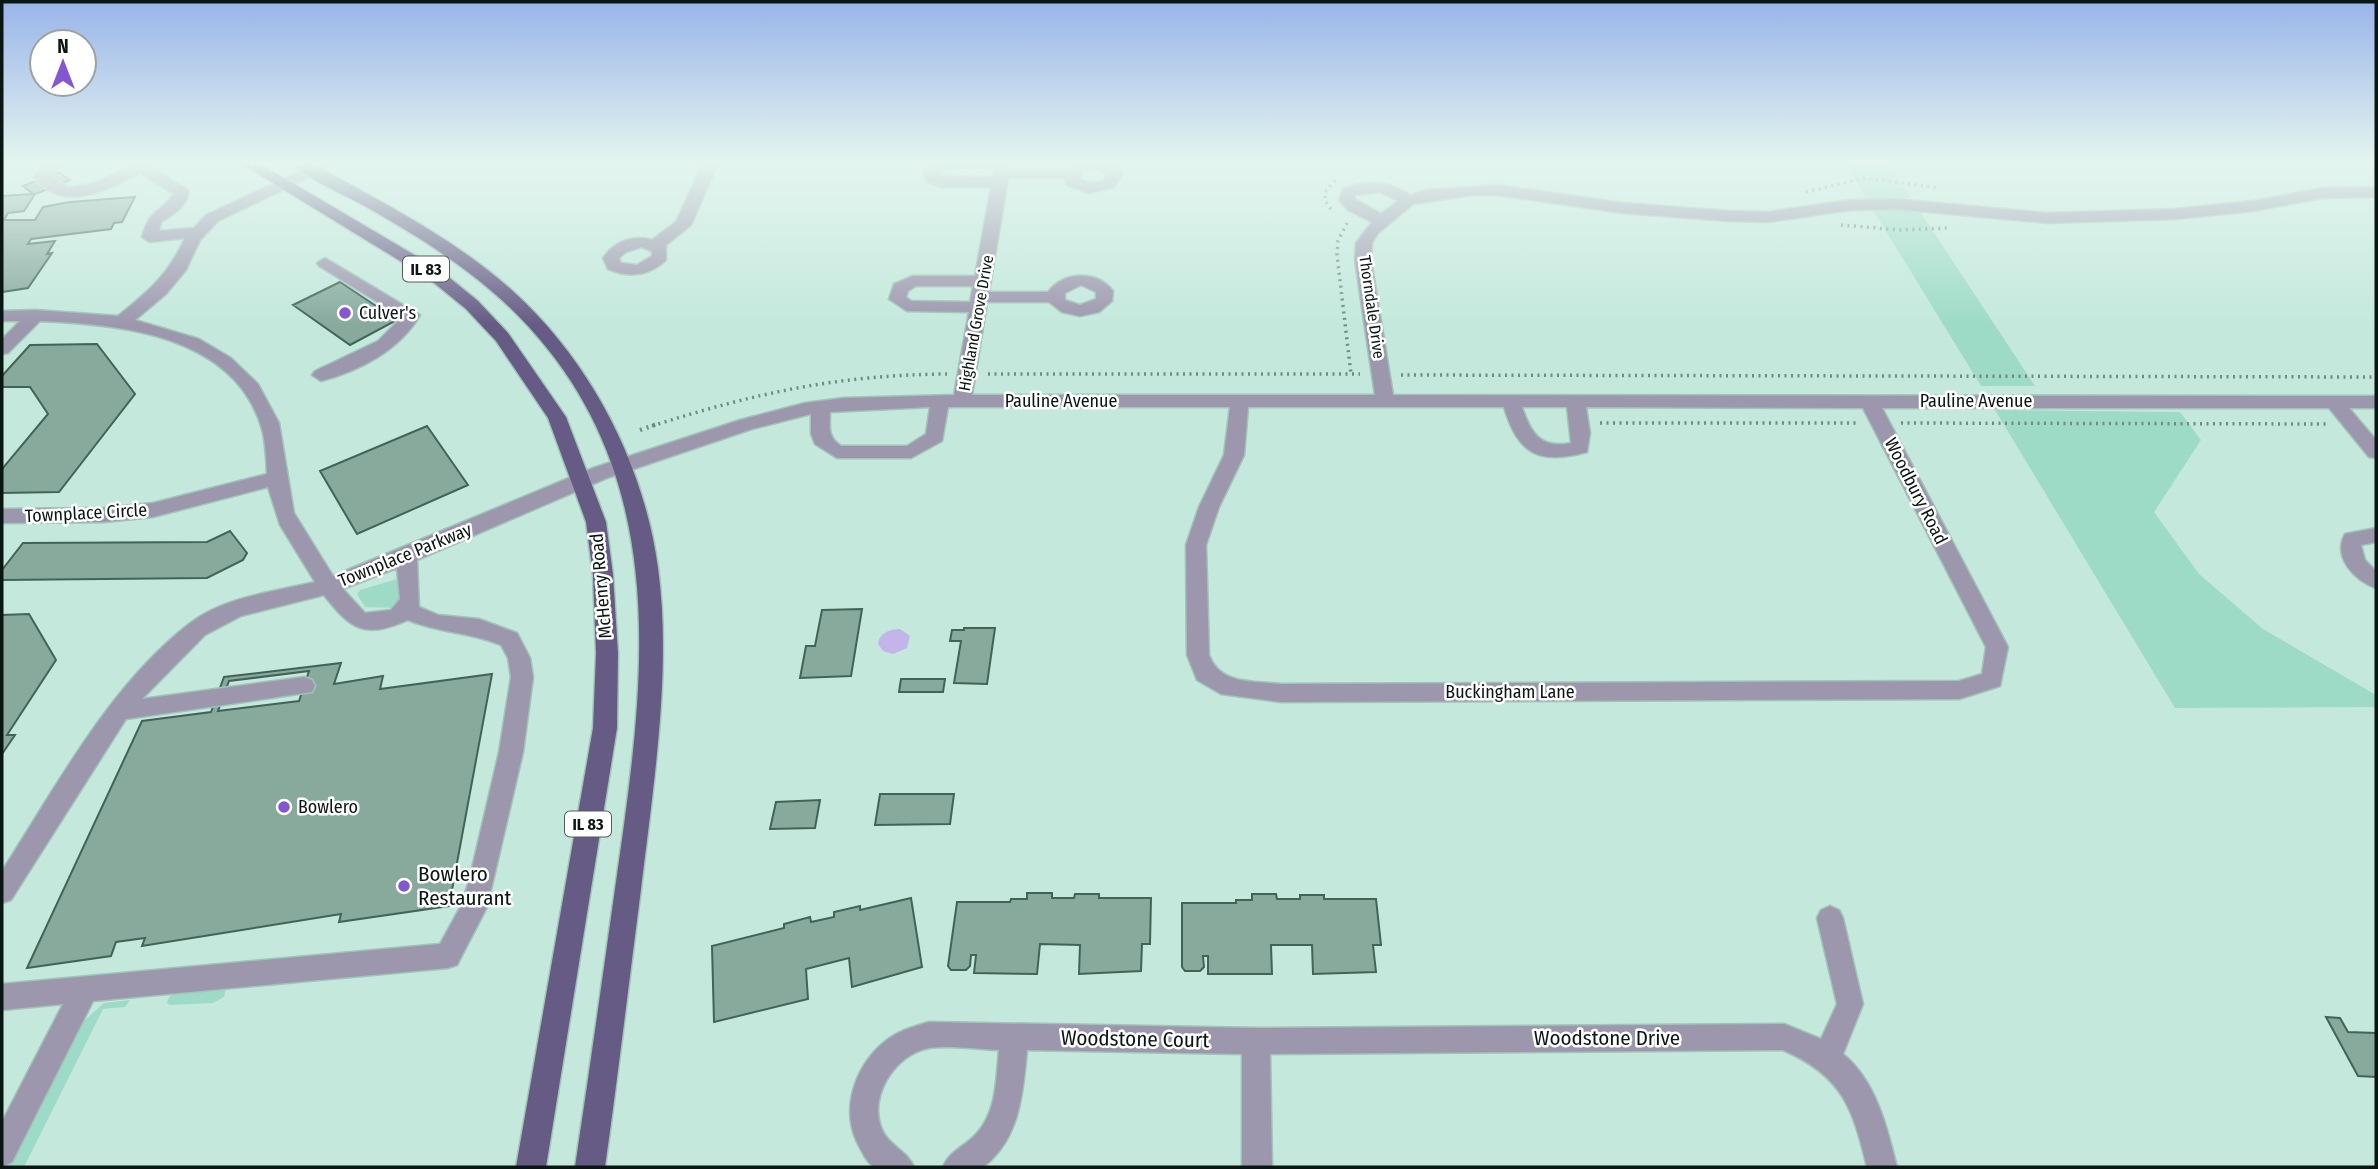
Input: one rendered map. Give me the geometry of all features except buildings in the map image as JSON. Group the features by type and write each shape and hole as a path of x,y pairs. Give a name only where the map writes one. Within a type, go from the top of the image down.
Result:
{"main road":[{"name":"McHenry Road","path":"335,216 434,274 472,305 502,337 557,417 596,522 603,575 607,653 605,728 531,1167"},
{"name":"IL 83","path":"387,216 453,255 510,298 579,376 610,436 635,512 648,568 652,691 643,782 590,1167"}],"street":[{"path":"161,216 154,220 150,237 199,232"},
{"path":"124,320 174,275 199,232 217,216"},
{"path":"656,245 683,225 687,216"},
{"name":"Highland Grove Drive","path":"962,401 994,216"},
{"path":"1372,216 1381,220"},
{"name":"Thorndale Drive","path":"1385,400 1363,260 1364,243 1387,216"},
{"name":"Thorndale Drive","path":"1723,216 1771,216"},
{"name":"Thorndale Drive","path":"2026,216 2054,218 2128,216"},
{"path":"321,375 383,346 405,329 411,315 325,263"},
{"path":"982,295 1055,297"},
{"path":"2,349 36,315"},
{"name":"Townplace Parkway","path":"2,316 36,315 124,320 197,345 235,369 270,423 284,512 328,586 620,467"},
{"name":"Buckingham Lane","path":"1240,400 1234,455 1209,507 1196,545 1198,655 1205,674 1229,688 1281,693 1959,690 1992,680 1997,647 1963,580"},
{"path":"1511,400 1520,432 1533,445 1548,452 1580,447 1575,400"},
{"path":"821,407 821,434 824,444 837,453 911,452 935,437 940,401"},
{"name":"Pauline Avenue","path":"620,467 747,424 821,407 940,401 2376,402"},
{"name":"Woodbury Road","path":"1869,401 1963,580"},
{"path":"2334,402 2376,452"},
{"name":"Townplace Circle","path":"6,521 153,510 280,477"},
{"path":"2376,535 2351,539 2349,548 2355,563 2376,580"},
{"path":"2,892 119,711 197,629 236,610 328,586 345,609 360,621 393,620 408,611 412,603 406,556"},
{"path":"2,997 448,956 474,908 482,877 511,752 520,667 509,639 479,627 436,623 408,611"},
{"path":"119,711 304,686"},
{"path":"1826,1057 1842,1028 1850,1004 1830,918"},
{"path":"2,1152 86,988"},
{"name":"Woodstone Court","path":"899,1167 884,1159 870,1140 863,1118 870,1083 889,1053 909,1039 929,1035 1256,1041"},
{"path":"958,1167 977,1156 995,1136 1006,1113 1014,1037"},
{"name":"Woodstone Drive","path":"1256,1041 1784,1037 1814,1048 1860,1092 1882,1167"},
{"path":"1256,1041 1257,1167"}],"path":[{"path":"1865,228 1906,230"},
{"path":"1402,365 1403,374"},
{"path":"967,374 2376,377"},
{"path":"1579,422 2352,424"}],"green space":[{"path":"1876,216 1923,216 2035,386 1981,386"},
{"path":"1995,410 2180,412 2201,440 2154,512 2199,574 2263,629 2376,695 2376,707 2175,708"},
{"path":"402,579 400,603 395,608 365,607 357,594 360,590"},
{"path":"226,987 224,997 213,1003 167,1003 169,997 177,992"},
{"path":"130,1000 125,1007 103,1009 24,1167 8,1167 84,1021 104,1003"}],"shaded area":[{"path":"900,629 910,636 907,648 893,654 883,651 878,644 880,637 889,631"}],"place":[{"name":"Culver's","path":"345,313"},
{"name":"Bowlero","path":"284,807"},
{"name":"Bowlero Restaurant","path":"404,886"}]}
